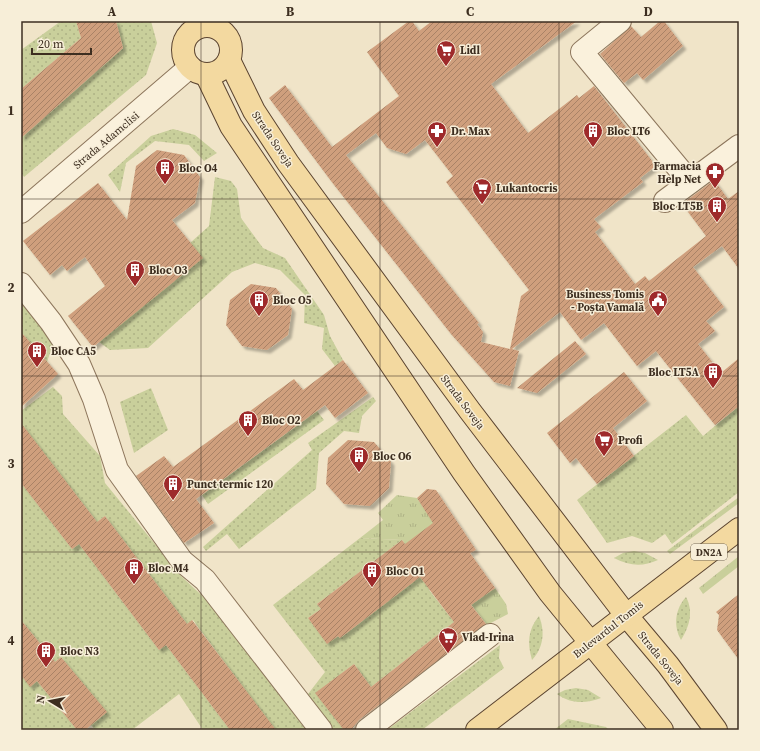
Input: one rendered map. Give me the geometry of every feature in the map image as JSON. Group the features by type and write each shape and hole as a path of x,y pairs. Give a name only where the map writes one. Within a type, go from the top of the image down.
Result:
{"main road":[{"path":"198,71 220,71 230,60 231,47 229,40 225,34 213,24 192,32 185,29 184,48 186,62 198,71 231,126 464,473 550,593 662,730"},
{"name":"Strada Soveja","path":"230,60 254,112 288,163 466,407 626,615 668,665 716,730"},
{"name":"Bulevardul Tomis","path":"476,730 739,529"}],"street":[{"path":"620,21 582,52 690,182"},
{"name":"Strada Adamclisi","path":"24,204 198,71"},
{"path":"665,201 739,146"},
{"path":"21,284 51,322 79,364 94,399 117,470 182,561 205,580 321,730"},
{"path":"367,730 490,635"}],"green space":[{"path":"61,21 76,21 81,38 21,89 21,50"},
{"path":"116,21 151,21 157,43 146,75 24,177 21,172 21,138 123,48"},
{"path":"173,129 195,135 217,153 204,161 189,145 155,141 126,163 120,192 108,175 151,136"},
{"path":"215,177 231,181 237,189 241,218 263,248 285,258 324,315 330,336 343,360 335,366 322,349 324,328 304,323 305,295 280,270 255,263 232,272 148,348 110,350 99,342 190,243 209,226"},
{"path":"21,302 54,341 47,362 21,332"},
{"path":"53,387 62,396 63,414 100,456 105,483 182,577 210,603 307,730 275,730 193,620 187,624 105,516 97,522 21,424 21,411"},
{"path":"151,388 168,430 134,453 120,402"},
{"path":"373,397 376,401 362,416 359,433 344,431 319,453 316,489 239,549 227,534 206,551 203,547 312,450 308,443"},
{"path":"739,406 739,492 672,544 665,534 652,543 632,536 607,543 577,500 686,415 703,436"},
{"path":"317,411 324,420 208,504 202,495"},
{"path":"21,483 72,549 79,544 159,650 166,645 230,730 203,730 179,694 132,730 95,730 91,725 106,712 61,657 55,662 21,620"},
{"path":"397,495 417,498 481,597 495,588 506,604 508,614 487,625 448,575 405,544 402,540 360,538 383,520 378,513"},
{"path":"739,497 739,503 670,554 667,551"},
{"path":"360,538 402,540 317,604 321,609 308,618 327,643 338,636 340,638 426,572 448,575 429,590 454,622 371,687 354,664 316,693 344,730 330,730 307,699 308,694 325,672 273,605"},
{"path":"634,551 645,553 658,560 647,564 636,565 625,563 614,558 623,553"},
{"path":"739,556 739,566 703,594 699,588"},
{"path":"686,597 690,608 690,619 681,640 678,635 676,618 679,607"},
{"path":"539,616 543,633 539,650 532,660 529,642 531,631"},
{"path":"500,645 499,658 504,668 422,730 387,730"},
{"path":"21,675 30,686 37,681 77,730 21,730"},
{"path":"576,688 588,690 601,698 578,702 568,700 557,694 565,690"},
{"path":"568,719 606,727 609,730 554,730"}],"building":[{"path":"76,21 116,21 123,48 21,138 21,89 81,38"},
{"path":"409,21 412,21 419,31 432,21 577,21 491,84 528,133 577,95 579,98 594,86 656,166 640,178 643,182 594,219 601,227 595,232 635,284 645,276 649,281 706,236 682,204 714,180 728,199 739,191 739,269 722,246 693,267 724,307 706,321 715,331 698,344 721,373 739,358 739,406 715,425 656,351 637,366 604,323 581,340 560,312 512,349 519,351 510,386 494,382 451,334 331,181 269,98 285,85 332,147 399,96 367,52","holes":["376,133 387,148 406,154 425,140 453,176 446,182 529,290 521,296 510,349 481,342 483,332 477,324 479,323 346,155"]},
{"path":"660,21 664,21 683,46 643,80 637,73 624,83 600,54 631,26 641,37"},
{"path":"157,150 184,155 200,177 195,203 172,220 203,258 93,347 68,316 105,286 85,257 67,271 62,265 50,275 23,241 98,183 127,220 136,166"},
{"name":"Bloc O5","path":"251,284 276,288 292,309 288,335 267,350 242,346 226,325 230,300"},
{"name":"Bloc CA5","path":"21,332 58,374 21,407"},
{"path":"575,341 586,354 537,393 517,388"},
{"path":"343,360 368,393 335,418 325,405 196,499 214,523 184,543 136,476 164,456 173,467 294,379 303,390"},
{"path":"624,372 647,401 613,428 634,456 597,484 576,458 570,463 547,433"},
{"name":"Bloc M4","path":"21,423 97,522 105,516 187,624 192,620 276,730 230,730 166,645 159,650 79,544 72,549 21,483"},
{"name":"Bloc O6","path":"348,440 374,442 391,462 389,488 370,506 344,504 326,484 328,458"},
{"path":"427,489 436,490 476,550 470,553 495,588 471,605 486,624 359,720 351,730 344,730 315,693 354,664 371,687 454,622 420,577 340,638 338,636 327,644 308,618 321,609 317,604 402,540 405,544 433,523 417,498"},
{"path":"739,594 739,660 717,630 719,615 716,612"},
{"name":"Bloc N3","path":"21,620 55,662 61,657 107,712 85,730 77,730 37,681 30,687 21,675"}],"place":[{"name":"Lidl","path":"446,67"},
{"name":"Dr. Max","path":"437,148"},
{"name":"Bloc LT6","path":"593,148"},
{"name":"Bloc O4","path":"165,185"},
{"name":"Farmacia Help Net","path":"715,189"},
{"name":"Lukantocris","path":"482,205"},
{"name":"Bloc LT5B","path":"717,223"},
{"name":"Bloc O3","path":"135,287"},
{"name":"Bloc O5","path":"259,317"},
{"name":"Business Tomis - Poșta Vamală","path":"658,317"},
{"name":"Bloc CA5","path":"37,368"},
{"name":"Bloc LT5A","path":"713,389"},
{"name":"Bloc O2","path":"248,437"},
{"name":"Profi","path":"604,457"},
{"name":"Bloc O6","path":"359,473"},
{"name":"Punct termic 120","path":"173,501"},
{"name":"Bloc M4","path":"134,585"},
{"name":"Bloc O1","path":"372,588"},
{"name":"Vlad-Irina","path":"448,654"},
{"name":"Bloc N3","path":"46,668"}]}
